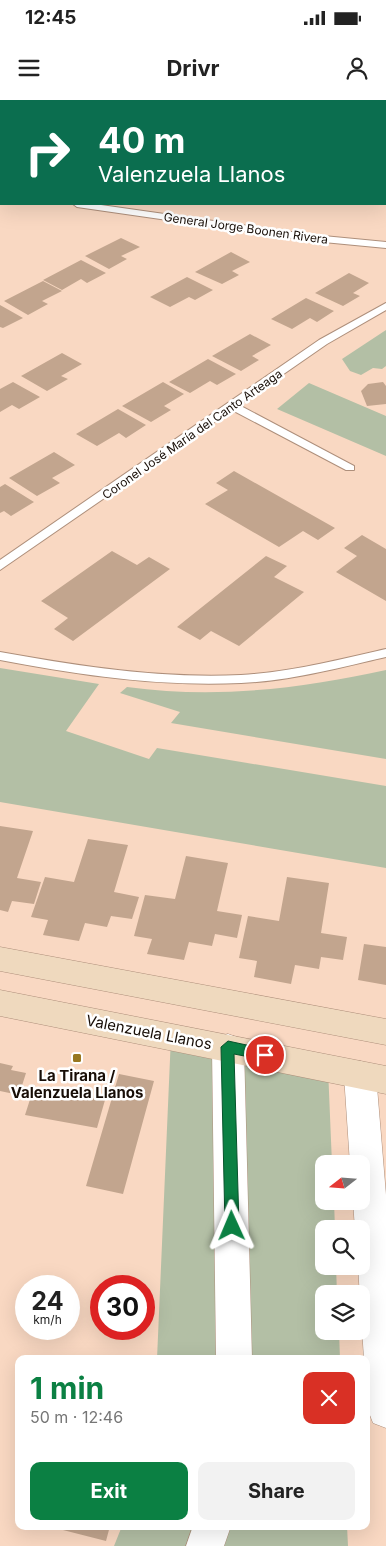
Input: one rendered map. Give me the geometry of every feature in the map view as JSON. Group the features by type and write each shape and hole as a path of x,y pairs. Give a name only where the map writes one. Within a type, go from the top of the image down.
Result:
{"main road":[{"path":"0,958 386,1032"},
{"name":"Valenzuela Llanos","path":"0,1003 228,1047 373,1078"}],"street":[{"path":"228,1047 234,1355"},
{"path":"373,1078 386,1410"},
{"path":"205,1546 211,1530"}],"lane":[{"name":"General Jorge Boonen Rivera","path":"84,205 313,238 386,245"},
{"name":"Coronel José María del Canto Arteaga","path":"0,566 323,342 386,306"},
{"path":"232,406 350,468"},
{"path":"0,656 77,670 193,680 242,679 298,672 386,653"}],"green space":[{"path":"386,330 386,366 382,369 373,368 361,375 350,371 342,359"},
{"path":"309,383 386,416 386,456 277,409"},
{"path":"0,668 99,684 66,731 149,759 157,748 386,786 386,868 0,802"},
{"path":"386,670 386,759 171,723 180,712 120,693 127,687 192,692 257,690 322,682"},
{"path":"171,1036 328,1068 332,1155 315,1155 315,1210 334,1210 335,1220 315,1220 315,1275 336,1275 337,1285 315,1285 315,1340 339,1340 340,1355 157,1355"},
{"path":"120,1530 347,1530 348,1546 114,1546"}],"building":[{"path":"121,238 140,247 121,256 127,259 109,269 85,256"},
{"path":"231,252 250,262 232,271 239,275 222,284 195,272"},
{"path":"81,260 106,273 87,283 81,279 62,290 43,280"},
{"path":"349,273 369,283 353,293 360,296 343,306 315,293"},
{"path":"187,277 213,290 195,300 189,297 170,307 150,297"},
{"path":"43,281 62,291 42,301 48,304 28,315 4,301"},
{"path":"306,298 334,311 317,322 310,318 292,329 271,319"},
{"path":"0,305 23,318 3,328 0,327"},
{"path":"250,334 271,345 252,356 259,360 241,371 212,356"},
{"path":"62,353 82,364 61,376 68,379 47,391 21,376"},
{"path":"208,359 236,374 217,385 210,381 190,393 169,382"},
{"path":"13,382 40,397 19,409 12,405 0,412 0,389"},
{"path":"163,382 184,394 164,406 171,410 151,422 122,406"},
{"path":"383,382 386,386 386,404 367,406 361,391 368,384"},
{"path":"118,409 146,425 126,438 119,433 97,446 76,434"},
{"path":"54,452 75,465 52,478 60,483 37,496 9,478"},
{"path":"234,471 335,528 318,540 303,531 279,547 205,504 228,490 216,483"},
{"path":"5,484 34,502 11,516 4,511 0,513 0,487"},
{"path":"362,535 386,549 386,601 336,572 357,556 344,548"},
{"path":"112,551 137,565 149,557 170,569 73,641 54,629 68,618 41,601"},
{"path":"266,556 287,566 274,577 304,592 239,646 211,631 200,640 177,627"},
{"path":"0,826 33,831 17,878 41,882 34,904 12,901 8,912 0,910"},
{"path":"88,839 128,845 114,892 139,897 132,919 111,916 107,927 85,923 79,941 43,935 48,920 31,917 45,877 74,882"},
{"path":"186,856 228,863 217,911 242,915 237,938 215,934 212,946 189,942 184,960 147,954 152,939 134,936 145,895 175,899"},
{"path":"287,877 329,883 321,933 347,937 343,960 321,957 319,969 295,965 291,984 254,977 257,961 239,958 248,916 279,921"},
{"path":"364,944 386,947 386,985 358,980"},
{"path":"0,1063 13,1066 11,1070 26,1073 19,1095 0,1091"},
{"path":"119,1074 154,1081 123,1194 86,1186"},
{"path":"34,1087 105,1100 97,1128 25,1115"},
{"path":"63,1530 109,1530 106,1541"}],"place":[{"name":"La Tirana / Valenzuela Llanos","path":"77,1058"}],"route":[{"path":"232,1226 228,1047 265,1055"}]}
